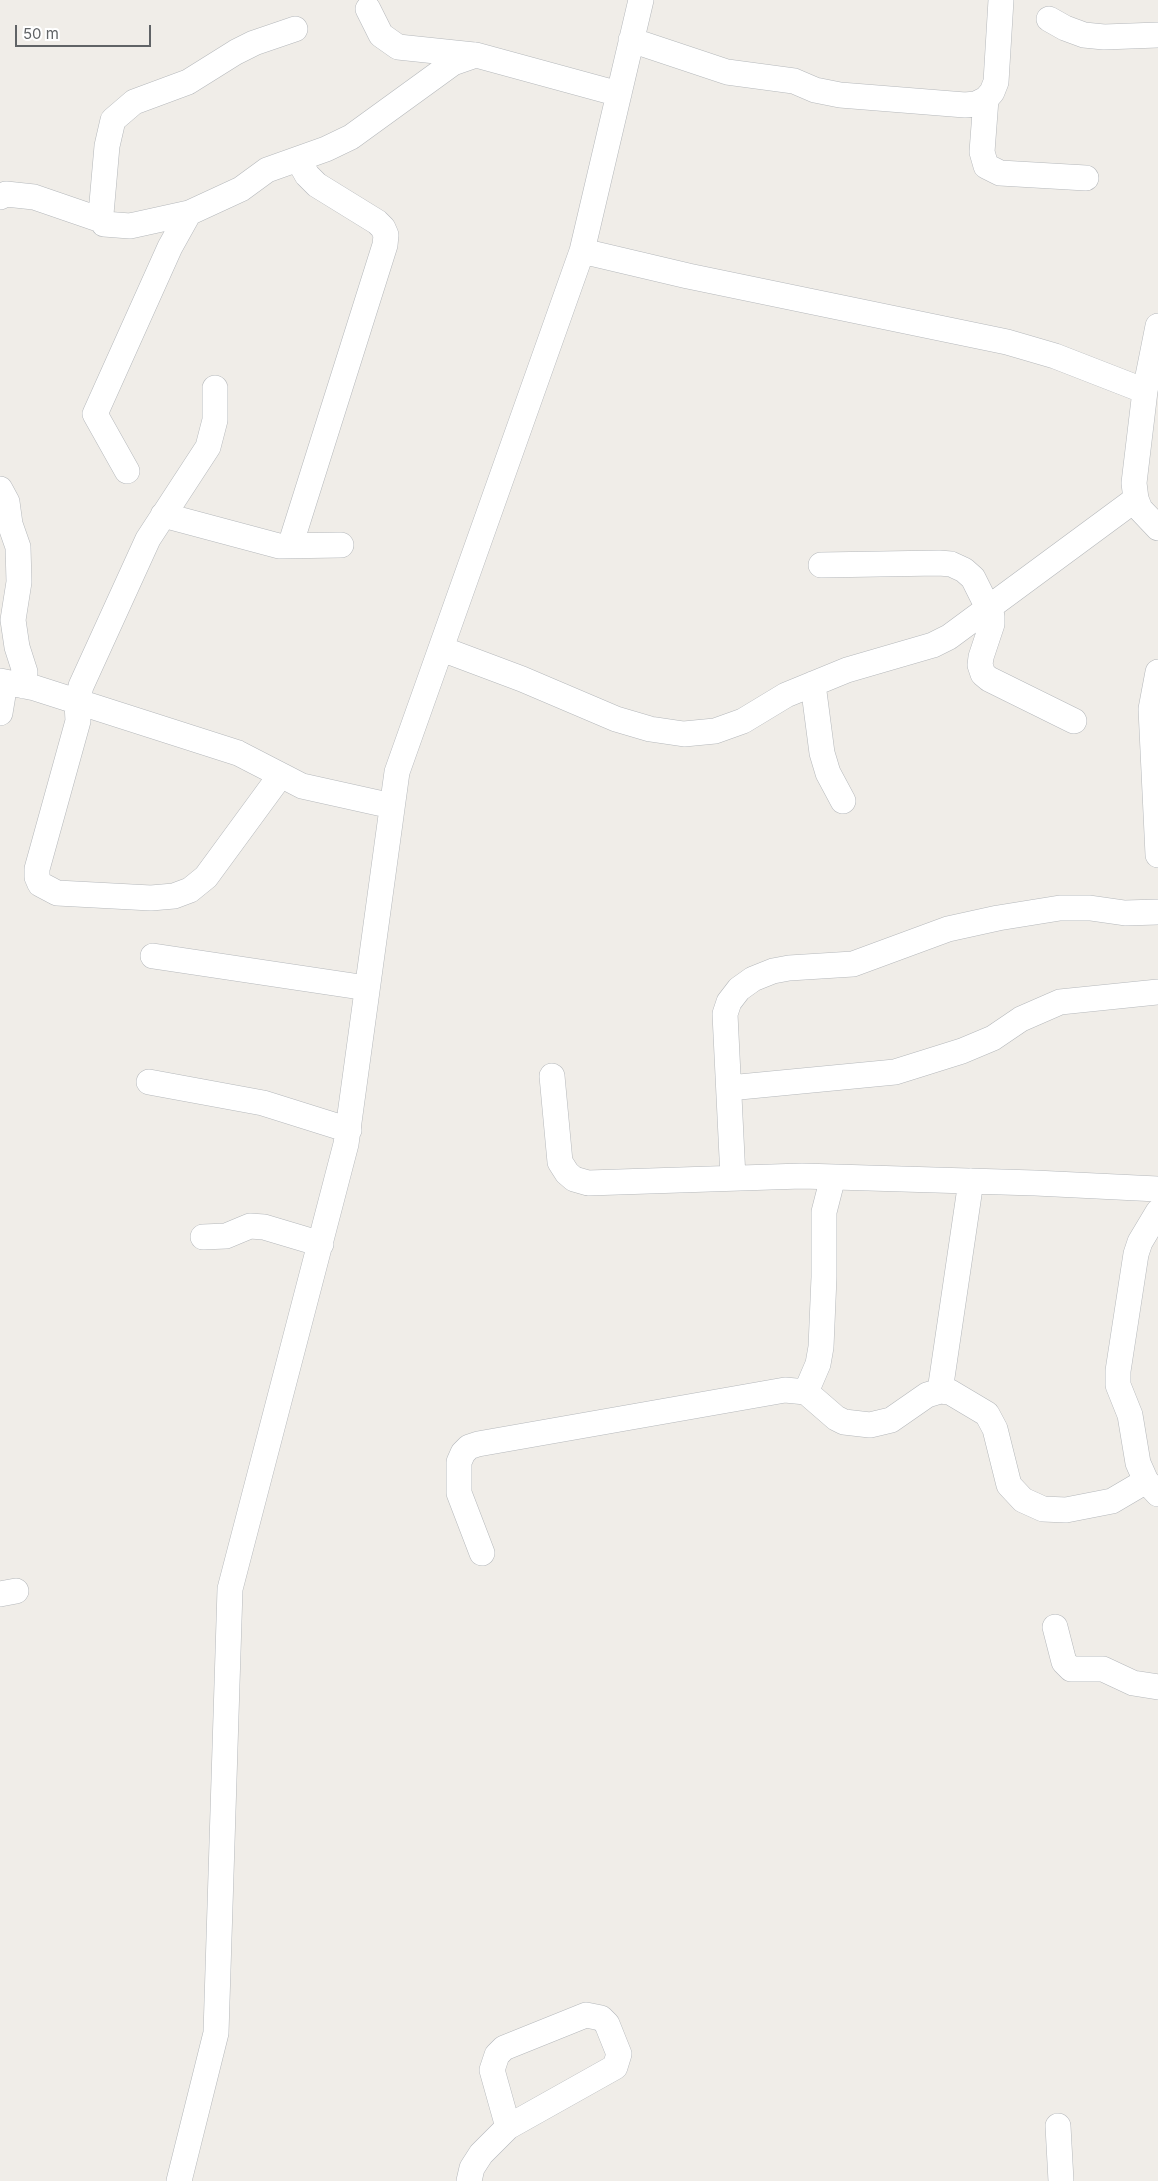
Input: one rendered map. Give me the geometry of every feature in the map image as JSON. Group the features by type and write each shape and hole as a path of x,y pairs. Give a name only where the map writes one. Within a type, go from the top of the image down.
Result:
{"street":[{"path":"179,2181 216,2032 230,1589 349,1130 397,772 582,251 641,0"},
{"path":"631,40 727,72 794,81 815,90 840,95 964,105 976,104 986,99 992,92 996,82 1001,0"},
{"path":"368,9 382,35 398,47 476,56 619,94"},
{"path":"1049,19 1065,28 1084,34 1104,37 1158,35"},
{"path":"101,220 109,132 113,120 122,110 134,102 188,82 254,43 295,30"},
{"path":"0,197 6,194 34,197 101,220 107,226 130,226 189,213 241,189 267,170 351,137 453,63 476,56"},
{"path":"986,99 982,152 986,166 1000,173 1086,178"},
{"path":"290,546 385,245 386,235 384,228 378,222 317,185 307,175 298,159"},
{"path":"127,471 95,414 170,247 189,213"},
{"path":"582,251 688,276 1007,342 1055,356 1146,391"},
{"path":"1158,326 1146,391 1134,483 1136,499 1148,519 1158,528"},
{"path":"215,388 215,420 208,447 148,539 85,677 78,703 78,720 37,869 37,877 40,884 57,893 151,898 174,896 190,890 206,877 280,776"},
{"path":"0,489 7,502 10,524 18,547 19,582 13,620 17,647 25,672 10,684 0,714"},
{"path":"442,649 522,679 616,719 650,729 684,734 715,732 743,720 786,695 847,670 933,645 965,627 1136,499"},
{"path":"163,515 259,542 290,546 341,545"},
{"path":"821,565 950,564 964,570 973,578 989,609 992,624 980,665 983,674 989,679 1074,721"},
{"path":"1158,672 1151,709 1158,855"},
{"path":"10,684 78,703 238,753 302,786 392,806"},
{"path":"813,684 822,753 828,773 843,801"},
{"path":"734,1178 725,1014 729,1002 739,989 753,979 773,971 789,968 853,964 948,929 1016,915 1060,908 1090,908 1142,914 1158,912"},
{"path":"153,956 368,988"},
{"path":"729,1088 895,1072 962,1051 993,1038 1021,1019 1060,1002 1158,992"},
{"path":"552,1076 560,1162 566,1173 574,1179 588,1183 833,1177 1158,1189"},
{"path":"149,1082 263,1103 349,1130"},
{"path":"806,1392 818,1364 821,1348 824,1212 833,1177"},
{"path":"940,1391 971,1181"},
{"path":"482,1553 459,1493 459,1462 463,1453 469,1447 785,1390 806,1392 836,1418 853,1424 870,1425 891,1420 927,1395 940,1391 950,1392 987,1414 991,1420 1009,1485 1023,1500 1043,1509 1066,1510 1112,1501 1152,1488 1138,1463 1130,1415 1118,1384 1118,1371 1136,1254 1140,1242 1158,1212"},
{"path":"203,1237 226,1236 250,1226 264,1227 320,1244"},
{"path":"1055,1627 1064,1662 1071,1669 1103,1669 1111,1671 1133,1684 1158,1687"},
{"path":"470,2181 472,2168 481,2154 508,2128 615,2067 620,2054 607,2024 601,2018 586,2014 504,2048 497,2055 493,2062 492,2070 508,2128"},
{"path":"1058,2126 1061,2181"}]}
